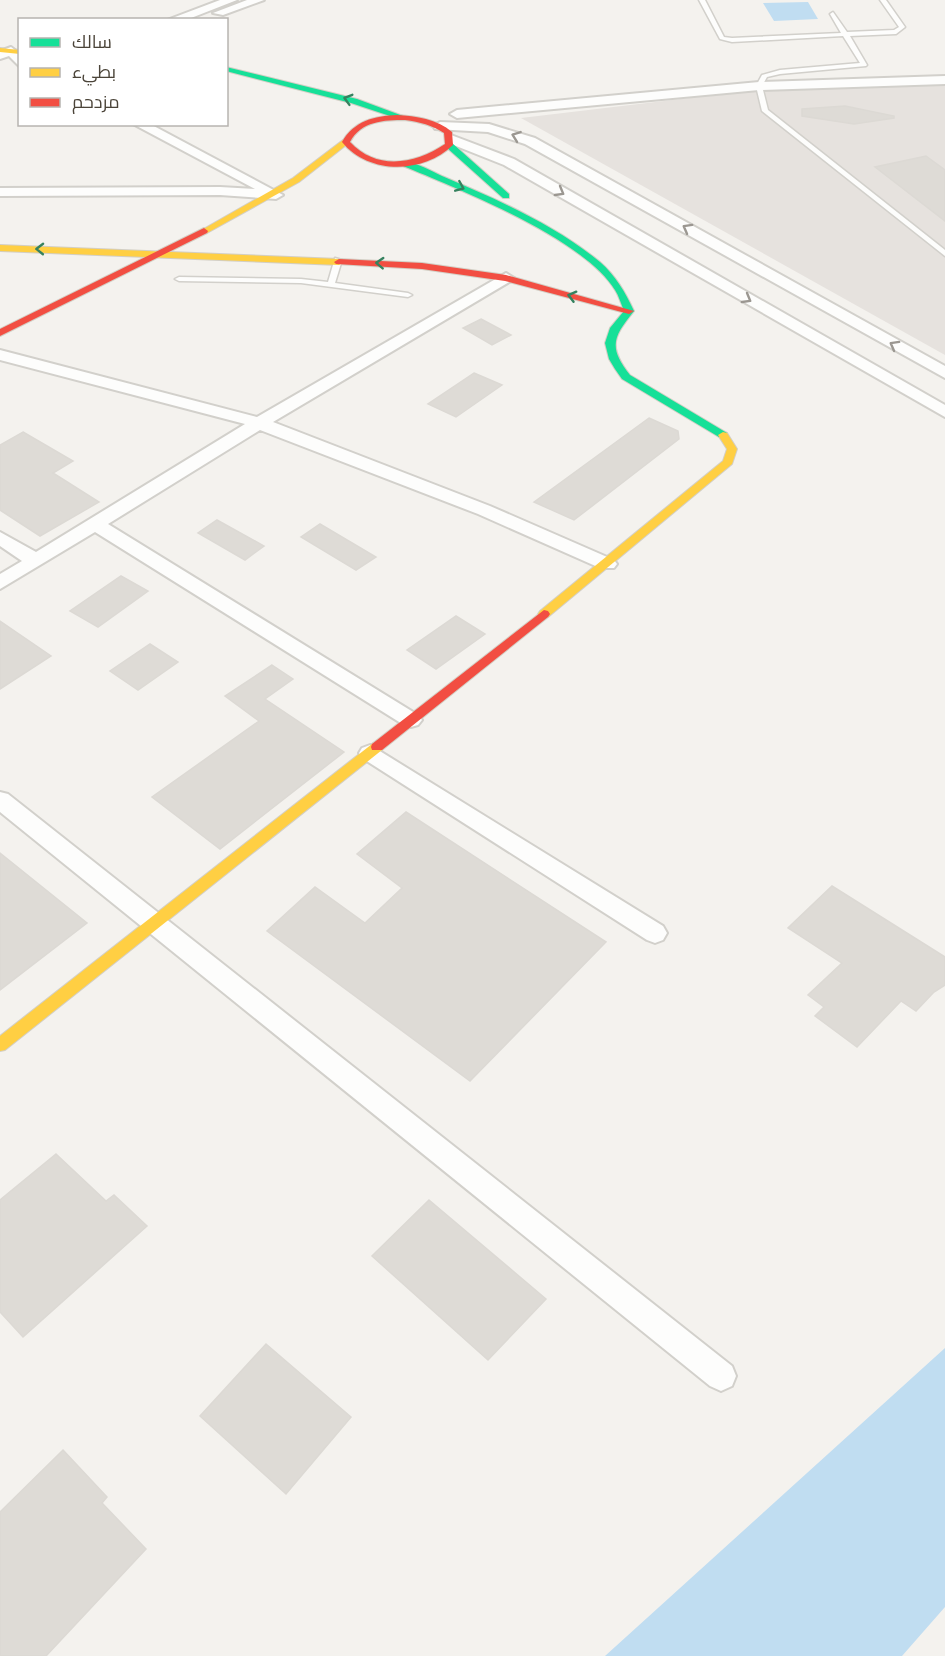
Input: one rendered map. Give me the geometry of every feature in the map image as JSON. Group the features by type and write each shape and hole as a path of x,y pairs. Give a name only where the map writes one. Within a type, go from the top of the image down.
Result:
{"street":[{"path":"178,18 231,0"},
{"path":"206,18 258,0"},
{"path":"0,39 12,52"},
{"path":"228,70 354,101 440,126 473,126 504,131 530,141 945,373"},
{"path":"0,333 162,255 276,195 319,166 363,124 409,117 759,86 945,81"},
{"path":"228,82 311,105"},
{"path":"0,1045 607,564 728,462 733,454 731,442 720,432 626,377 614,364 608,349 610,331 629,310 628,299 620,286 569,243 526,216 399,164 365,159 355,154 337,125"},
{"path":"144,126 276,195"},
{"path":"440,126 450,142 526,216"},
{"path":"364,171 434,157 450,142"},
{"path":"450,142 482,149 945,412"},
{"path":"526,173 556,172 564,159"},
{"path":"0,192 220,191 276,195 322,181"},
{"path":"681,261 718,245"},
{"path":"0,248 338,260 422,266 506,278 629,310"},
{"path":"0,261 100,260 162,255"},
{"path":"707,277 744,261"},
{"path":"0,583 259,423 506,278"},
{"path":"0,355 259,423 484,510 607,564"},
{"path":"95,524 411,720"},
{"path":"0,538 36,561"},
{"path":"370,753 655,933"},
{"path":"0,800 156,922 721,1376"}],"lane":[{"path":"702,0 725,39 847,36 888,34 899,31 902,27 883,0"},
{"path":"833,14 864,64 860,67 764,76 759,86 765,111 945,254"},
{"path":"330,284 338,260"},
{"path":"179,279 250,279 330,284 408,295"}],"shaded area":[{"path":"945,83 945,355 521,118 748,91"}],"water":[{"path":"808,2 818,19 774,21 763,3"},
{"path":"945,1348 945,1607 902,1656 605,1656"}],"building":[{"path":"845,106 894,116 894,118 854,124 802,116 802,109"},
{"path":"926,156 945,170 945,221 875,167"},
{"path":"481,319 511,335 492,345 463,328"},
{"path":"474,373 502,385 456,417 428,404"},
{"path":"649,418 678,431 679,439 574,520 534,502"},
{"path":"23,432 73,461 53,473 99,502 40,536 0,510 0,445"},
{"path":"217,520 264,546 245,560 198,533"},
{"path":"320,524 376,557 356,570 301,537"},
{"path":"121,576 148,591 98,627 70,611"},
{"path":"456,616 485,634 436,669 407,650"},
{"path":"0,621 51,656 0,689"},
{"path":"150,644 178,662 138,690 110,671"},
{"path":"272,665 293,679 265,699 344,752 220,849 152,797 259,721 225,696"},
{"path":"406,812 606,942 470,1081 267,931 315,887 365,923 402,888 357,854"},
{"path":"0,853 87,923 0,990"},
{"path":"832,886 945,957 945,985 934,992 916,1011 901,1001 857,1047 815,1016 824,1007 808,995 842,963 788,928"},
{"path":"56,1154 106,1201 114,1195 147,1226 23,1337 0,1312 0,1200"},
{"path":"429,1200 546,1299 488,1360 372,1256"},
{"path":"266,1344 351,1417 286,1494 200,1416"},
{"path":"63,1450 107,1497 102,1503 146,1549 46,1656 0,1656 0,1512"}],"traffic: fast":[{"path":"228,70 354,101 399,116"},
{"path":"449,145 506,196"},
{"path":"406,164 534,222 568,243 597,265 618,288 629,311 615,328 610,343 613,359 626,377 723,435"}],"traffic: slow":[{"path":"0,50 18,52"},
{"path":"204,231 278,191 330,156 346,142"},
{"path":"0,248 339,262"},
{"path":"544,614 728,462 732,449 723,435"},
{"path":"0,1045 377,747"}],"traffic: jam":[{"path":"389,118 413,119 434,124 448,132 449,145 437,153 410,163 381,164 367,160 356,153 346,142 358,127 389,118"},
{"path":"0,333 204,231"},
{"path":"339,262 422,266 506,278 629,311"},
{"path":"377,747 544,614"}]}
